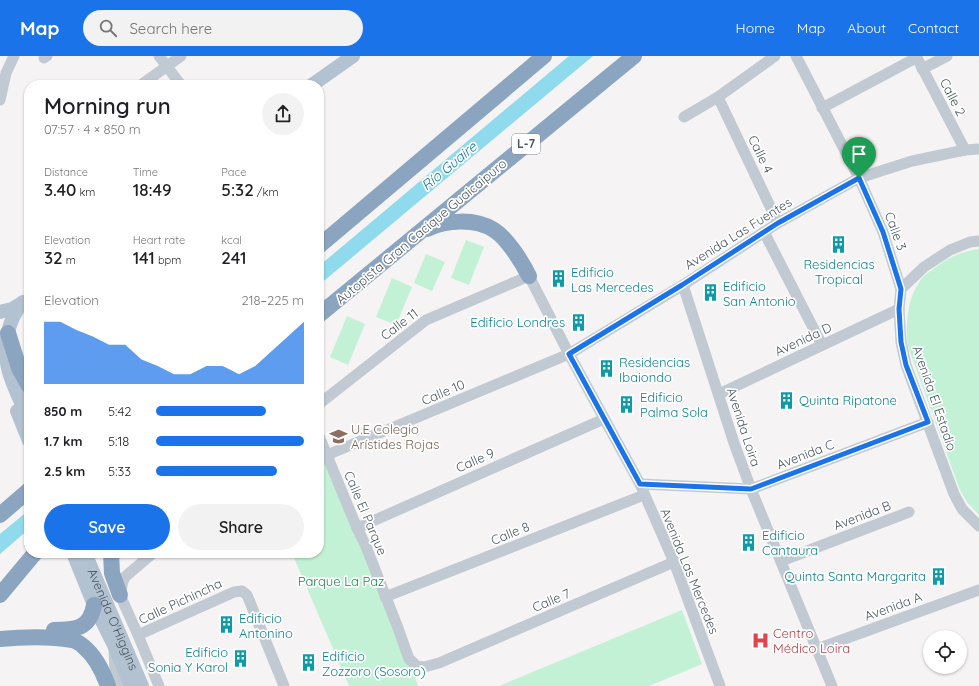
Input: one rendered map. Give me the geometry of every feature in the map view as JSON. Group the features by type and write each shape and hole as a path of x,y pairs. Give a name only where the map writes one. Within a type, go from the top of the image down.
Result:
{"highway":[{"path":"324,242 544,56"},
{"name":"Autopista Gran Cacique Guaicaipuro","path":"324,311 634,56"},
{"path":"418,233 437,224 445,223 465,222 485,226 494,230 504,239 523,263 529,276"},
{"path":"8,333 19,368 18,388"},
{"path":"0,515 24,494"},
{"path":"0,582 29,558"},
{"path":"0,596 31,558"},
{"path":"111,558 112,573 120,595"},
{"path":"0,627 12,629 74,629 84,625 90,620 94,605"},
{"path":"0,639 56,638 72,640 84,646 90,652 108,686"}],"main road":[{"path":"319,80 353,56"},
{"path":"0,312 12,309 24,301"},
{"path":"8,333 14,315 24,302"},
{"path":"0,372 18,388 24,405"},
{"path":"18,388 24,417"},
{"name":"Avenida O'Higgins","path":"77,558 86,569 142,686"},
{"name":"Avenida O'Higgins","path":"85,558 86,569 94,605 114,644 131,686"}],"street":[{"path":"0,100 6,73 14,56"},
{"path":"159,56 177,80"},
{"path":"148,80 181,56"},
{"path":"684,117 718,97 776,56"},
{"name":"Calle 3","path":"796,56 859,178 883,232 901,289"},
{"path":"922,68 947,56"},
{"path":"822,108 916,57"},
{"name":"Calle 2","path":"916,57 965,150"},
{"name":"Calle 4","path":"718,97 778,223"},
{"name":"Avenida Las Fuentes","path":"569,354 682,285 778,223 859,178 912,161 965,150 979,149"},
{"path":"764,232 822,345"},
{"path":"901,289 924,267 950,250 970,242 979,241"},
{"name":"Avenida Las Mercedes","path":"529,276 642,490 674,562 720,686"},
{"name":"Calle 11","path":"324,400 426,320 529,276"},
{"name":"Avenida Loira","path":"682,285 734,443 751,489 832,686"},
{"name":"Avenida El Estadio","path":"901,289 899,309 901,342 904,358 954,494 962,508 979,526"},
{"name":"Avenida D","path":"719,394 899,309"},
{"name":"Calle 10","path":"327,455 569,354"},
{"name":"Calle 9","path":"357,528 604,419"},
{"name":"Avenida C","path":"642,490 751,489 928,422"},
{"name":"Calle El Parque","path":"324,448 365,544 409,659 417,666 424,667 439,663"},
{"name":"Calle 8","path":"385,597 642,490"},
{"name":"Avenida B","path":"781,561 910,512"},
{"path":"120,595 123,581 126,576 147,558"},
{"name":"Calle 7","path":"439,663 674,562"},
{"name":"Avenida A","path":"817,649 979,590"},
{"name":"Calle Pichincha","path":"138,635 234,592 242,591 247,595 284,686"},
{"name":"Avenida O'Higgins","path":"120,595 159,686"},
{"name":"Avenida O'Higgins","path":"114,644 115,671 119,686"}],"green space":[{"path":"466,240 484,247 469,285 451,278"},
{"path":"979,249 979,515 967,502 960,490 907,344 907,320 912,295 926,275 951,257 967,251"},
{"path":"426,254 445,262 432,291 414,283"},
{"path":"392,278 412,287 396,325 376,317"},
{"path":"347,316 365,324 348,365 330,357"},
{"name":"Parque La Paz","path":"324,450 397,628 418,686 349,686 294,558 324,558"},
{"path":"682,610 702,664 649,686 499,686"}],"water":[{"name":"Río Guaire","path":"569,56 593,56 324,281 324,262"},
{"path":"24,514 24,533 0,554 0,534"}],"place":[{"name":"Residencias Tropical","path":"839,245"},
{"name":"Edificio Las Mercedes","path":"558,279"},
{"name":"Edificio San Antonio","path":"710,293"},
{"name":"Edificio Londres","path":"578,322"},
{"name":"Residencias Ibaiondo","path":"606,369"},
{"name":"Quinta Ripatone","path":"786,400"},
{"name":"Edificio Palma Sola","path":"627,404"},
{"name":"U.E Colegio Arístides Rojas","path":"338,436"},
{"name":"Edificio Cantaura","path":"749,542"},
{"name":"Quinta Santa Margarita","path":"939,576"},
{"name":"Edificio Antonino","path":"226,625"},
{"name":"Centro Médico Loira","path":"760,640"},
{"name":"Edificio Sonia Y Karol","path":"241,659"},
{"name":"Edificio Zozzoro (Sosoro)","path":"309,663"}],"route":[{"path":"859,178 883,232 901,289 899,309 901,342 906,365 928,422 751,489 640,484 569,354 682,285 778,223 859,178"}]}
